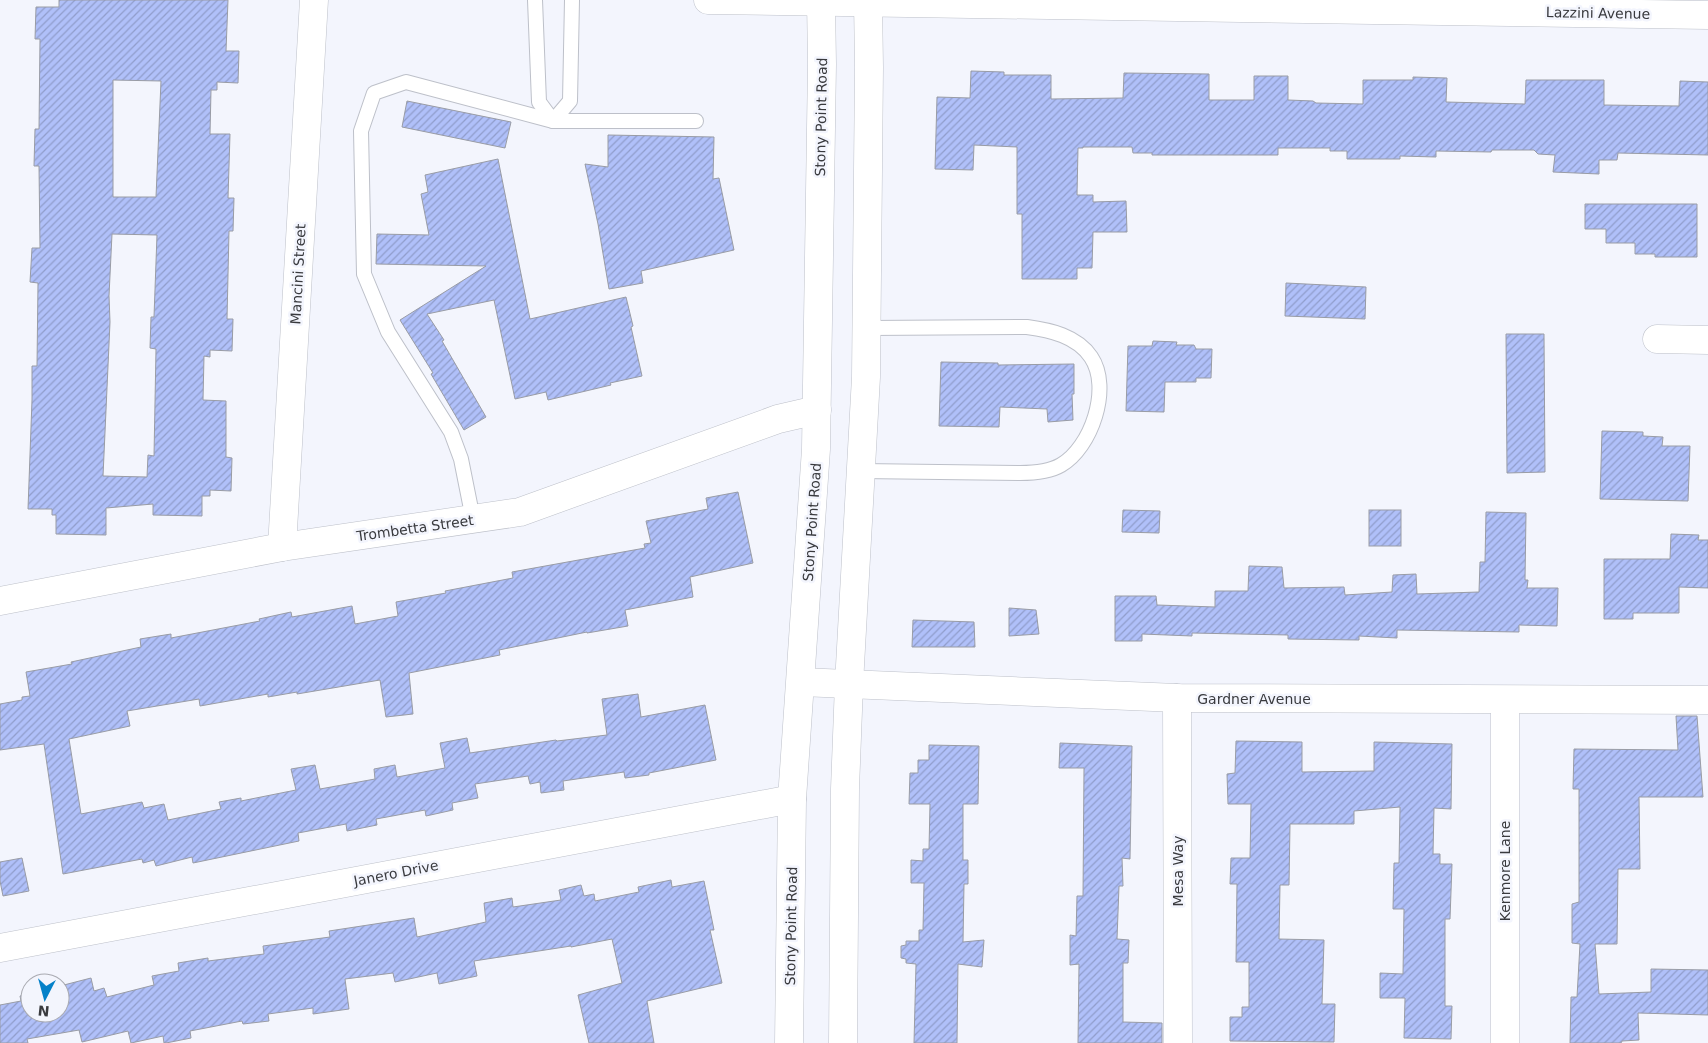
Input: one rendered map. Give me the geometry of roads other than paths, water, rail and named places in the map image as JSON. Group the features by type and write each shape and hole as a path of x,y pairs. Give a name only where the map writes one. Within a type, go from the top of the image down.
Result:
{"street":[{"name":"Mancini Street","path":"282,548 314,0"},
{"name":"Lazzini Avenue","path":"708,0 1708,15"},
{"name":"Stony Point Road","path":"790,1043 792,799 816,449 822,64 821,1"},
{"path":"843,1043 845,789 867,328 868,2"},
{"path":"1657,339 1708,340"},
{"name":"Trombetta Street","path":"0,601 282,548 520,512 778,419 817,410"},
{"name":"Gardner Avenue","path":"801,682 1178,698 1708,700"},
{"name":"Mesa Way","path":"1178,698 1178,1043"},
{"name":"Kenmore Lane","path":"1505,700 1505,1043"},
{"name":"Janero Drive","path":"0,948 792,799"}],"lane":[{"path":"535,0 539,102 553,121"},
{"path":"553,121 570,101 572,0"},
{"path":"473,520 461,459 451,432 388,332 364,274 362,131 374,93 406,82 553,121 696,121"},
{"path":"861,471 1020,474 1033,473 1059,466 1070,459 1088,436 1095,414 1099,388 1097,372 1091,357 1081,346 1066,337 1047,330 1027,327 867,328"}]}
